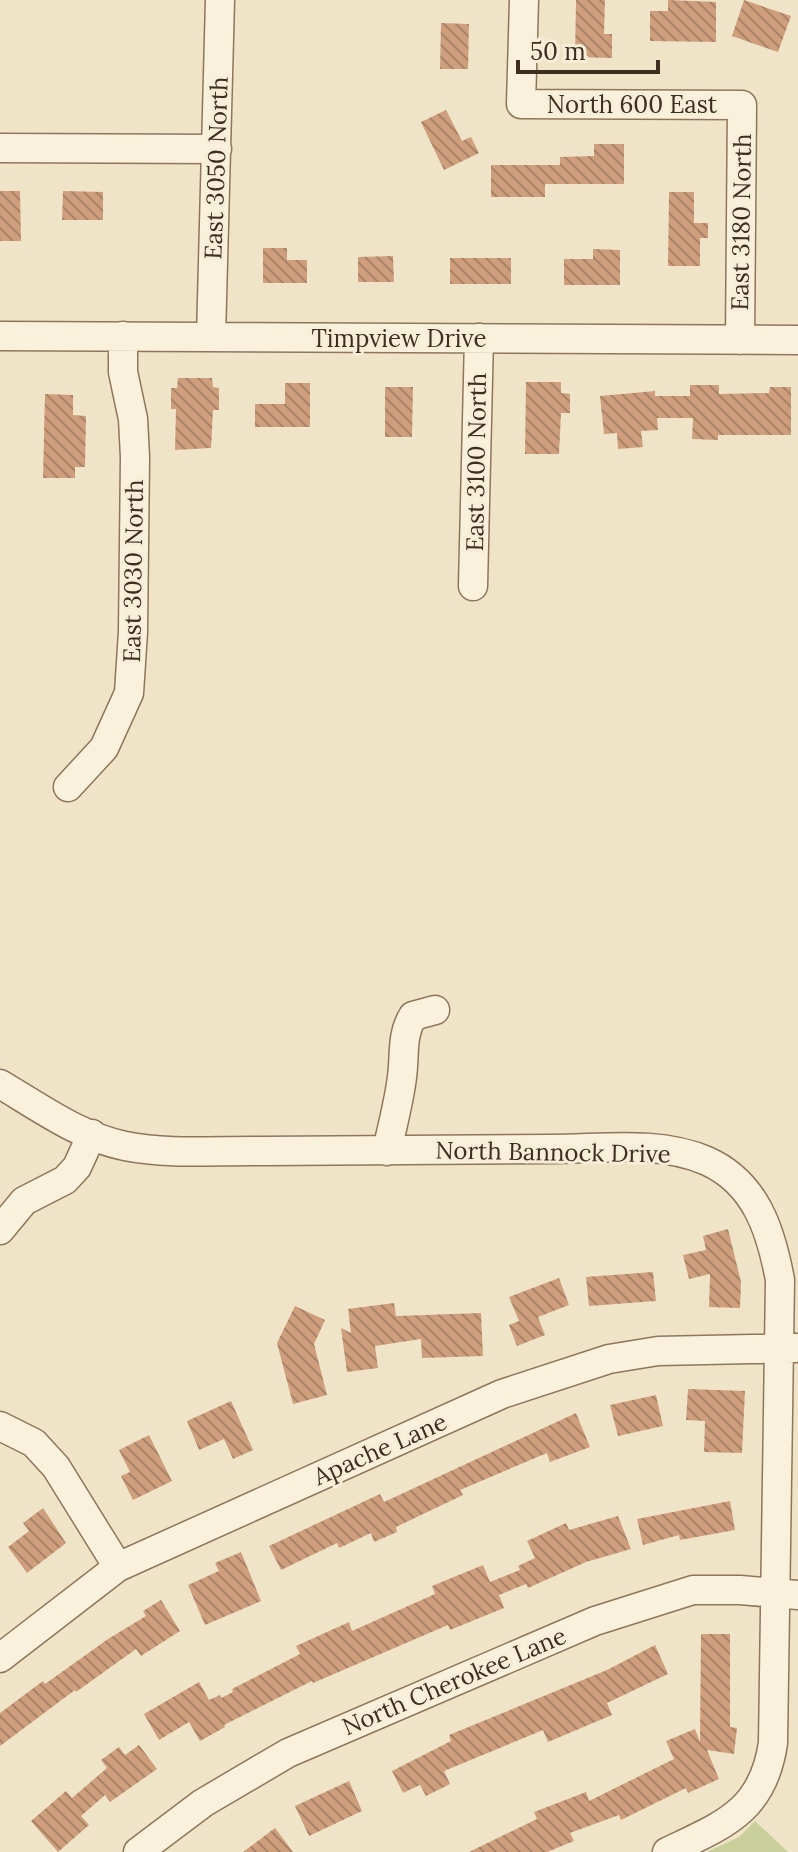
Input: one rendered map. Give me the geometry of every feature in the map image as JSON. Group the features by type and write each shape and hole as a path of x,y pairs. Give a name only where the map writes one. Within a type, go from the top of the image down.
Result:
{"street":[{"name":"East 3050 North","path":"211,337 220,0"},
{"name":"North 600 East","path":"524,0 521,104 742,105"},
{"name":"East 3180 North","path":"740,340 742,105"},
{"path":"0,148 217,149"},
{"name":"Timpview Drive","path":"0,336 798,340"},
{"name":"East 3030 North","path":"68,787 104,748 129,693 133,632 135,457 133,419 123,372 123,336"},
{"name":"East 3100 North","path":"473,586 479,338"},
{"path":"387,1151 402,1080 407,1025 413,1016 435,1010"},
{"name":"North Bannock Drive","path":"0,1084 75,1128 124,1146 169,1150 387,1151 660,1148 708,1162 730,1176 747,1193 768,1226 780,1280 789,1348 786,1594 773,1743 770,1764 754,1799 725,1824 667,1852"},
{"path":"0,1230 24,1201 65,1180 77,1167 92,1134"},
{"name":"Apache Lane","path":"0,1658 118,1567 502,1394 609,1359 658,1351 789,1348"},
{"path":"0,1426 34,1443 56,1467 118,1567"},
{"name":"North Cherokee Lane","path":"138,1852 193,1810 288,1753 595,1621 693,1590 786,1594"}],"green space":[{"path":"755,1821 788,1852 707,1852 739,1837"}],"building":[{"path":"576,0 605,0 604,34 612,34 612,58 575,57"},
{"path":"668,0 716,2 716,42 650,41 650,11 668,11"},
{"path":"744,0 791,16 778,52 732,36"},
{"path":"441,23 469,24 468,69 440,69"},
{"path":"446,110 462,141 471,137 479,153 444,170 421,122"},
{"path":"594,144 624,144 624,184 545,184 545,197 491,197 491,165 560,165 560,157 594,156"},
{"path":"0,191 20,191 21,241 0,241"},
{"path":"63,191 103,192 103,220 62,220"},
{"path":"669,192 694,192 694,223 708,223 708,238 700,238 700,266 668,266"},
{"path":"263,248 287,248 287,260 307,260 307,283 263,283"},
{"path":"593,249 620,250 620,285 564,285 564,259 593,259"},
{"path":"393,256 394,282 358,282 358,257"},
{"path":"450,258 511,258 511,284 450,284"},
{"path":"178,378 212,378 213,387 219,388 219,410 213,410 211,448 175,450 176,409 171,409 171,388 177,388"},
{"path":"526,382 561,382 561,393 570,394 570,413 561,413 559,454 525,454"},
{"path":"285,383 310,383 310,427 255,427 255,404 285,404"},
{"path":"690,385 719,385 719,394 769,393 770,387 791,387 791,435 718,435 718,440 692,439 693,418 657,418 658,430 641,431 643,447 618,449 617,433 604,434 600,396 655,391 655,396 690,396"},
{"path":"385,387 413,387 412,437 385,437"},
{"path":"45,394 73,395 73,415 86,416 85,467 75,467 75,478 43,478"},
{"path":"728,1229 741,1282 740,1308 709,1307 710,1274 689,1279 683,1255 706,1250 703,1236"},
{"path":"653,1272 656,1301 589,1306 586,1277"},
{"path":"559,1278 569,1305 538,1317 545,1335 517,1346 509,1325 519,1321 509,1297"},
{"path":"394,1303 396,1316 481,1313 483,1356 422,1358 421,1339 375,1346 378,1368 347,1372 341,1328 351,1333 348,1309"},
{"path":"295,1306 325,1320 314,1344 327,1395 293,1404 277,1343"},
{"path":"688,1389 745,1391 742,1453 704,1452 705,1421 686,1420"},
{"path":"656,1395 663,1426 618,1436 610,1405"},
{"path":"231,1401 253,1450 233,1459 224,1439 199,1450 187,1421"},
{"path":"576,1413 590,1447 550,1462 547,1453 460,1490 463,1495 396,1527 397,1532 374,1542 371,1533 339,1548 337,1543 281,1570 269,1546 380,1494 384,1502"},
{"path":"149,1435 172,1481 133,1500 121,1476 130,1472 119,1450"},
{"path":"730,1501 735,1530 680,1540 679,1535 643,1545 637,1519"},
{"path":"43,1508 66,1543 27,1573 8,1547 29,1531 23,1523"},
{"path":"618,1516 631,1549 586,1562 528,1588 526,1584 499,1595 504,1608 450,1630 448,1625 312,1681 224,1725 200,1741 189,1722 159,1740 144,1714 199,1682 209,1700 220,1695 221,1698 233,1692 232,1689 300,1654 296,1646 349,1622 352,1631 435,1594 432,1586 483,1565 490,1582 520,1570 518,1566 535,1558 527,1541 566,1523 569,1530"},
{"path":"241,1552 261,1601 205,1625 188,1585 219,1571 215,1563"},
{"path":"161,1600 180,1631 141,1656 136,1649 0,1746 0,1713 43,1681 45,1684 146,1616 143,1611"},
{"path":"701,1634 730,1634 730,1727 737,1728 734,1754 707,1750 719,1779 688,1793 686,1788 621,1820 619,1815 570,1833 574,1841 547,1852 469,1852 537,1819 534,1812 586,1792 589,1801 674,1759 666,1741 695,1729 700,1742"},
{"path":"655,1645 668,1674 607,1703 612,1715 548,1742 543,1730 444,1771 450,1784 426,1796 420,1785 403,1793 392,1771 451,1741 449,1735 607,1670"},
{"path":"139,1745 157,1769 110,1802 105,1795 81,1816 89,1825 58,1852 31,1821 66,1791 72,1798 107,1768 101,1760 119,1747 125,1755"},
{"path":"349,1781 362,1811 309,1836 295,1806"},
{"path":"275,1828 293,1852 243,1852"}]}
